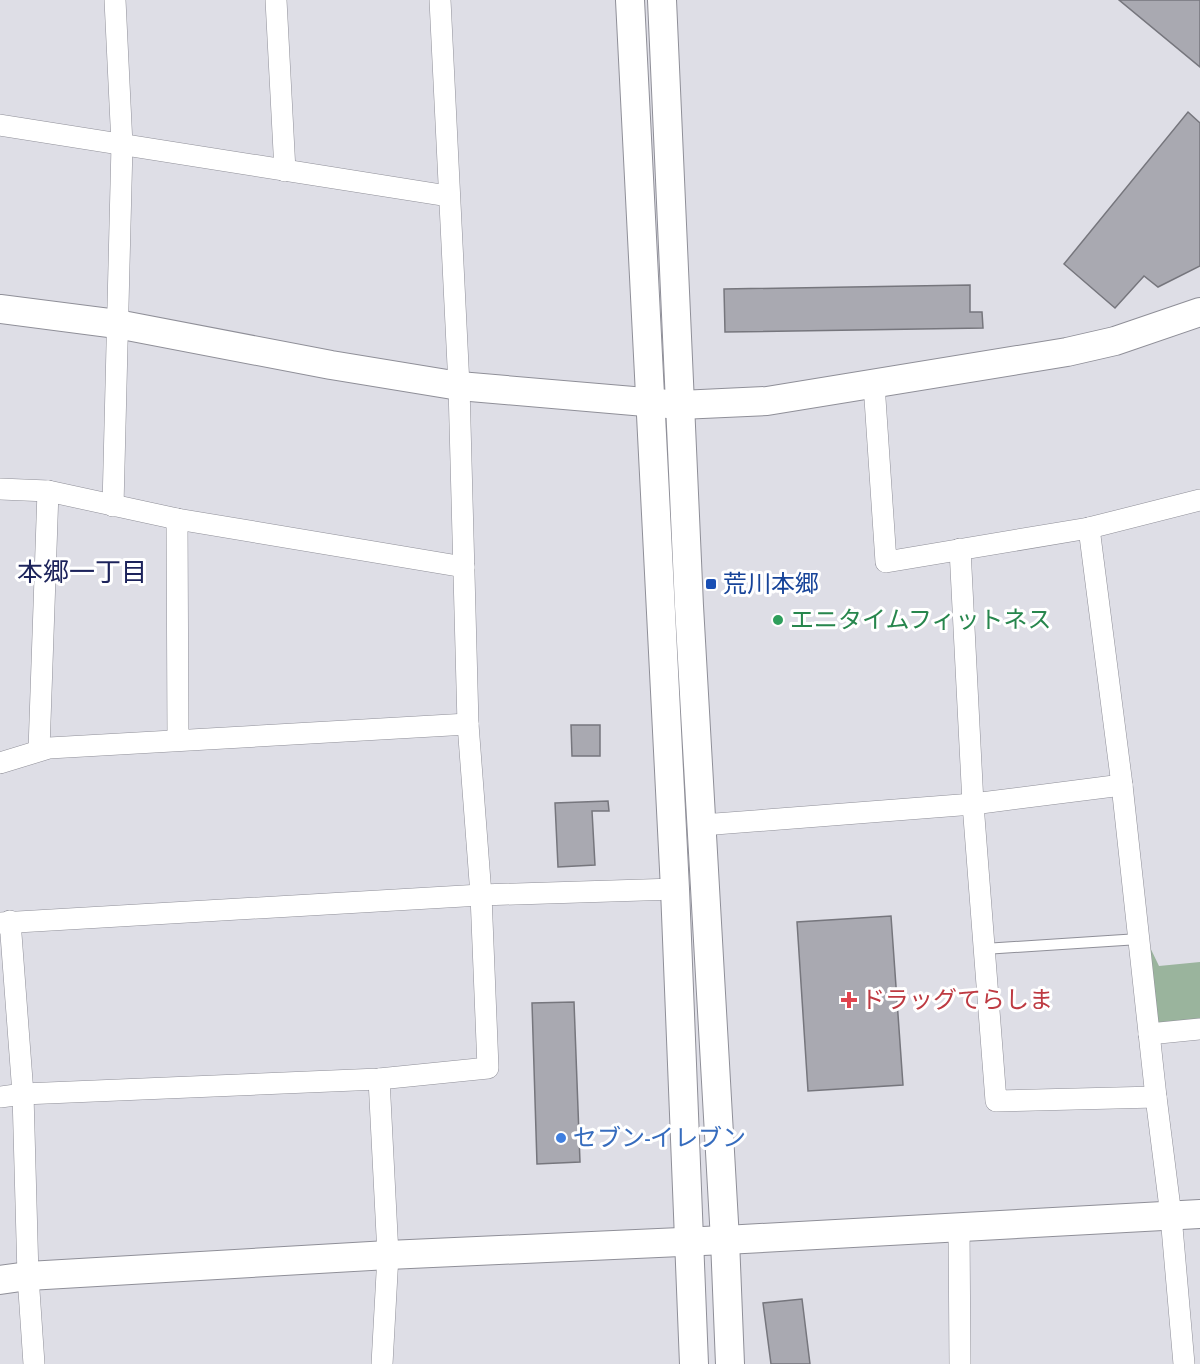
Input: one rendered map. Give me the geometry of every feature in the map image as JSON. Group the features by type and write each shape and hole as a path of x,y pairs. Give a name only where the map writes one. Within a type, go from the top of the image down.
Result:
{"street":[{"path":"113,506 122,145 115,0"},
{"path":"276,0 285,171"},
{"path":"0,1098 23,1094 379,1079 488,1068 481,895 468,724 459,386 440,0"},
{"path":"630,0 675,890 694,1364"},
{"path":"662,0 680,405 730,1364"},
{"path":"0,125 448,196"},
{"path":"0,309 117,324 331,365 459,386 680,405 767,401 1067,352 1116,341 1200,312"},
{"path":"874,384 886,562 1089,528 1200,500"},
{"path":"0,489 48,491 177,519 464,567"},
{"path":"39,750 48,491"},
{"path":"177,519 178,740"},
{"path":"1089,528 1122,785 1171,1216 1184,1364"},
{"path":"960,549 973,804 996,1101 1156,1097"},
{"path":"0,762 39,750 468,724"},
{"path":"702,825 973,804 1122,785"},
{"path":"34,1364 28,1276 23,1094 5,922 481,895 675,890"},
{"path":"1149,1034 1200,1029"},
{"path":"379,1079 388,1255 382,1364"},
{"path":"0,1280 28,1276 388,1255 725,1240 1200,1214"},
{"path":"959,1226 960,1364"}],"lane":[{"path":"984,950 1139,939"}],"green space":[{"path":"1146,939 1159,966 1200,962 1200,1020 1154,1027"}],"building":[{"path":"1119,0 1200,0 1200,67"},
{"path":"1188,112 1200,123 1200,266 1158,287 1144,276 1115,308 1064,264"},
{"path":"970,285 970,312 982,312 983,328 725,332 724,289"},
{"path":"571,725 600,725 600,756 572,756"},
{"path":"608,801 609,811 592,811 595,865 558,867 555,803"},
{"path":"891,916 903,1085 808,1091 797,922"},
{"path":"574,1002 580,1162 537,1164 532,1003"},
{"path":"802,1299 810,1364 771,1364 763,1303"}],"place":[{"name":"荒川本郷","path":"711,584"},
{"name":"エニタイムフィットネス","path":"778,620"},
{"name":"ドラッグてらしま","path":"849,1000"},
{"name":"セブン-イレブン","path":"561,1138"}],"district":[{"name":"本郷一丁目","path":"82,572"}]}
